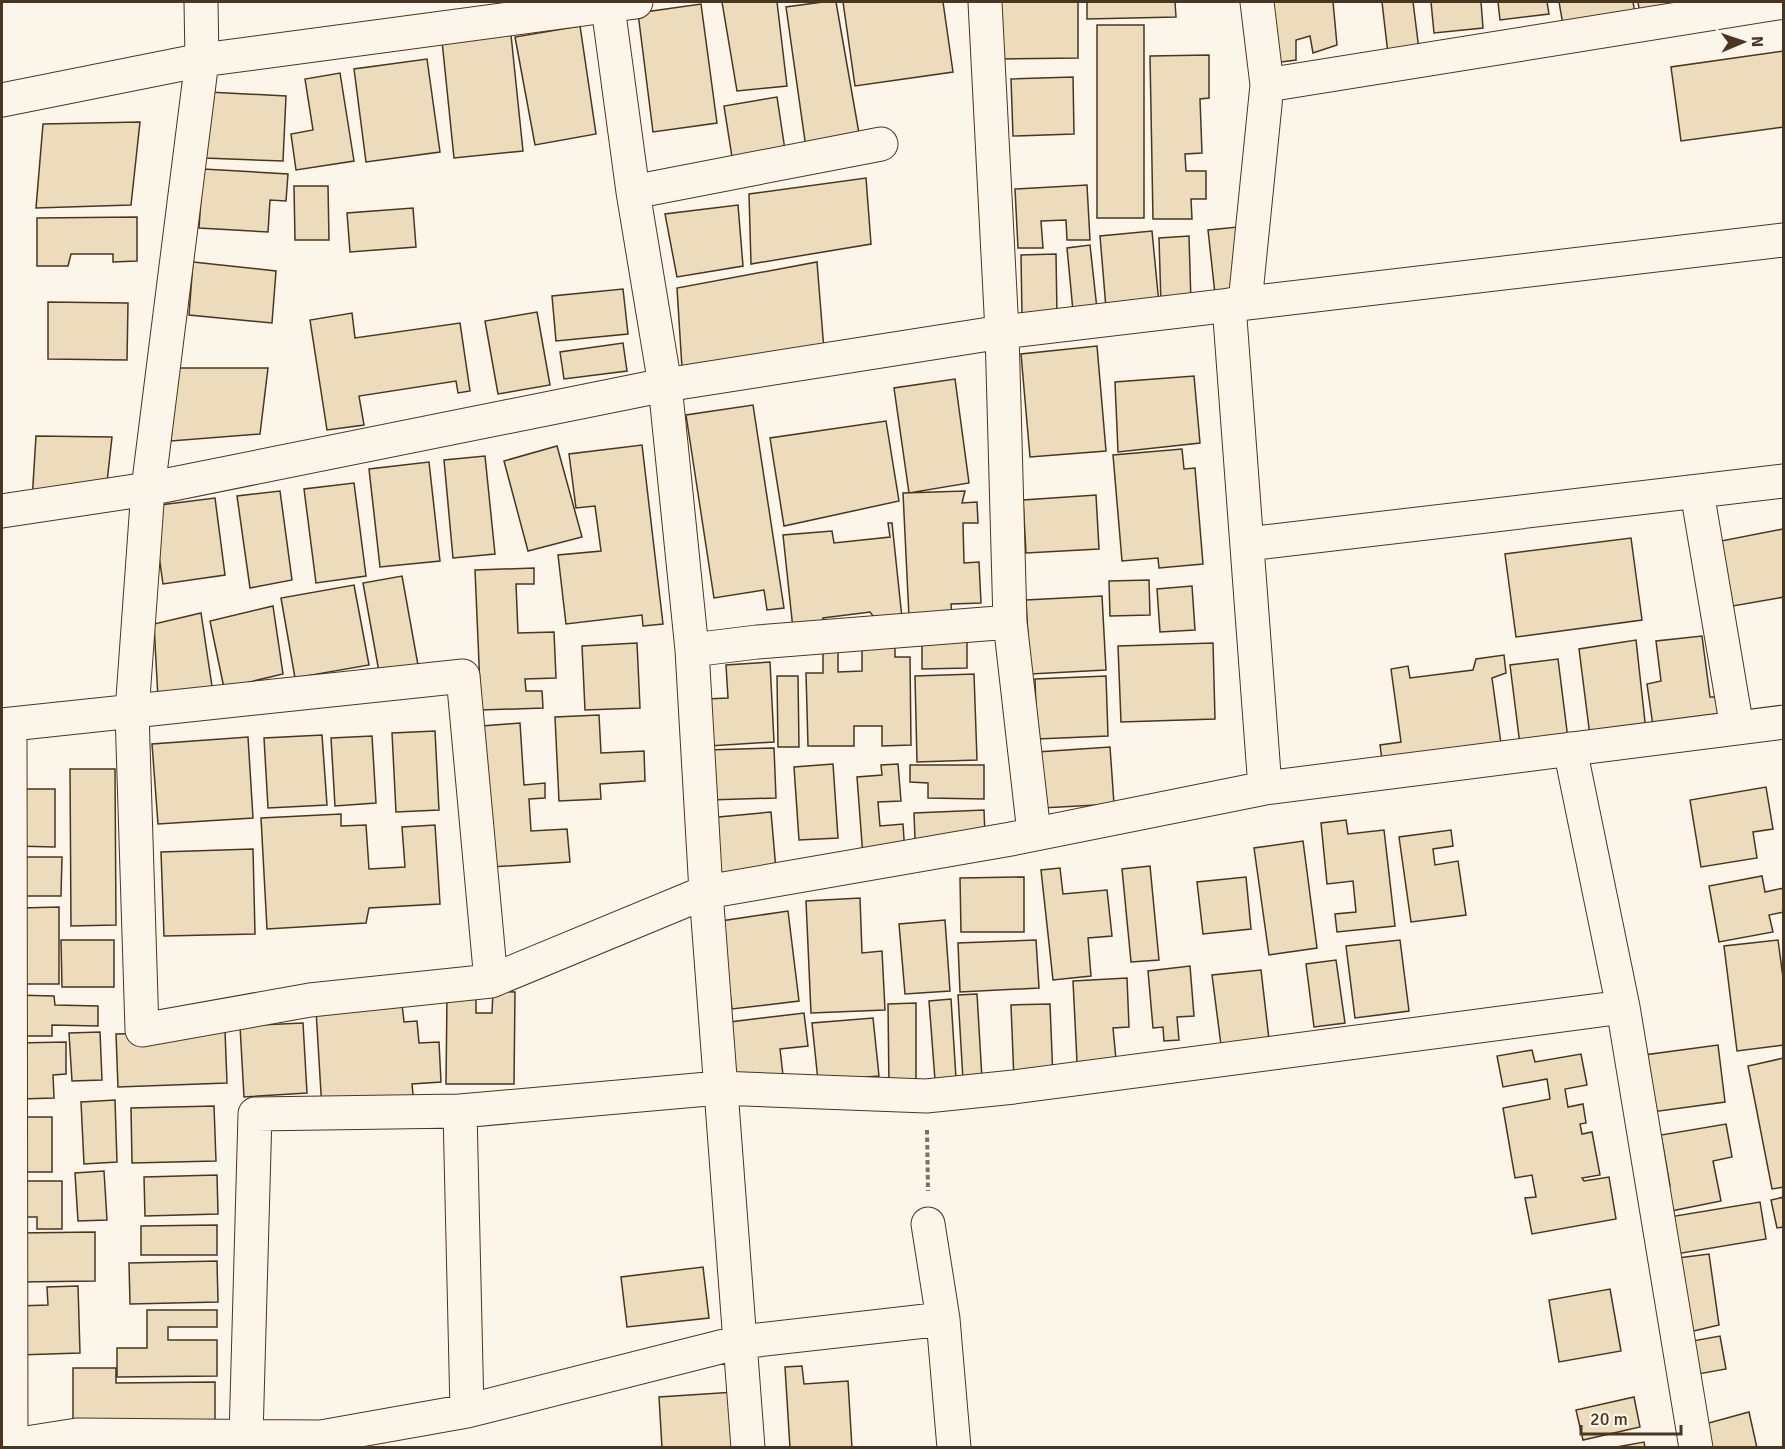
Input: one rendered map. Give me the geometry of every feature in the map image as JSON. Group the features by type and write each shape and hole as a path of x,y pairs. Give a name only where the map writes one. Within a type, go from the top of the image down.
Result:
{"street":[{"path":"201,2 202,60 148,489 132,712 142,1030 310,1000 491,981 706,892 1034,833 1265,788 1784,722"},
{"path":"985,2 1002,332 1010,622 1034,833"},
{"path":"1257,2 1267,85 1237,304 1247,544 1265,788"},
{"path":"1267,85 1784,2"},
{"path":"2,100 202,60 622,4 633,192 665,385 692,650 719,1088 747,1448"},
{"path":"633,192 881,144"},
{"path":"2,511 148,489 665,385 1002,332 1784,240"},
{"path":"1247,544 1784,481"},
{"path":"1697,492 1737,728"},
{"path":"692,650 756,642 1010,622"},
{"path":"491,981 463,676 132,712 127,710 6,725 5,1247 8,1447 77,1435 321,1437 467,1411 740,1342 943,1319"},
{"path":"1570,749 1623,1007 1696,1448"},
{"path":"246,1437 255,1114 460,1111 719,1088 926,1096 1014,1087 1623,1007"},
{"path":"460,1111 467,1411"},
{"path":"928,1224 943,1319 954,1448"}],"path":[{"path":"926,1096 928,1224"}],"building":[{"path":"722,2 777,2 787,86 737,91"},
{"path":"836,2 860,139 806,148 786,7"},
{"path":"843,2 943,2 953,72 855,86"},
{"path":"1001,2 1078,2 1078,58 1002,59"},
{"path":"1087,2 1175,2 1176,17 1087,19"},
{"path":"1268,2 1333,2 1337,45 1313,53 1310,36 1296,40 1296,60 1274,63"},
{"path":"1382,2 1413,2 1419,50 1388,54"},
{"path":"1431,2 1481,2 1483,28 1434,33"},
{"path":"1498,2 1547,2 1549,14 1500,20"},
{"path":"1559,2 1633,2 1635,13 1563,25"},
{"path":"1638,2 1702,2 1640,14"},
{"path":"701,4 717,123 653,132 638,13"},
{"path":"1097,25 1144,25 1144,218 1097,218"},
{"path":"580,26 596,134 535,145 515,37"},
{"path":"511,35 523,151 454,158 442,41"},
{"path":"1784,51 1784,127 1681,141 1671,67"},
{"path":"1209,55 1209,98 1200,99 1202,153 1185,154 1186,171 1206,171 1206,199 1191,199 1192,219 1153,219 1150,56"},
{"path":"427,59 440,152 366,162 354,69"},
{"path":"340,73 354,161 296,170 291,134 313,130 305,79"},
{"path":"1073,77 1074,134 1013,136 1011,79"},
{"path":"208,92 286,96 283,161 204,158"},
{"path":"777,97 785,150 732,157 724,106"},
{"path":"140,122 131,205 36,208 43,124"},
{"path":"203,169 288,174 286,201 270,200 268,232 199,228"},
{"path":"866,178 871,244 751,264 749,194"},
{"path":"1087,185 1090,240 1067,240 1066,220 1041,221 1043,248 1018,248 1015,189"},
{"path":"294,186 328,186 329,240 295,240"},
{"path":"738,205 743,266 677,277 665,214"},
{"path":"413,208 416,247 350,252 347,213"},
{"path":"137,217 137,261 113,262 113,254 71,254 68,266 37,266 37,218"},
{"path":"1238,227 1244,290 1215,294 1208,230"},
{"path":"1152,231 1159,304 1106,308 1100,236"},
{"path":"1189,236 1191,303 1161,305 1159,238"},
{"path":"1090,245 1097,309 1073,311 1067,248"},
{"path":"1056,254 1057,316 1022,317 1021,255"},
{"path":"193,262 276,271 272,323 189,315"},
{"path":"817,262 824,350 682,368 677,288"},
{"path":"623,289 628,334 556,341 552,296"},
{"path":"48,302 128,303 127,360 48,359"},
{"path":"537,312 550,385 498,394 485,321"},
{"path":"352,313 355,338 460,323 470,391 458,393 456,381 359,396 364,425 327,430 310,320"},
{"path":"623,343 627,371 564,379 560,352"},
{"path":"1097,346 1106,451 1030,457 1021,354"},
{"path":"177,368 268,368 260,434 171,441"},
{"path":"1194,376 1200,443 1118,452 1115,382"},
{"path":"955,379 969,483 909,493 894,388"},
{"path":"753,405 784,608 767,610 764,590 714,598 686,415"},
{"path":"886,421 899,501 784,526 770,438"},
{"path":"36,436 112,437 106,491 32,501"},
{"path":"642,445 663,624 643,626 642,615 566,624 558,555 601,551 595,506 576,508 569,454"},
{"path":"557,446 582,537 528,551 504,461"},
{"path":"1182,449 1184,469 1195,468 1203,564 1159,568 1158,558 1122,561 1113,455"},
{"path":"485,456 495,554 453,558 444,460"},
{"path":"429,462 440,561 380,567 369,469"},
{"path":"354,483 366,576 316,583 304,489"},
{"path":"280,491 292,580 250,588 237,496"},
{"path":"965,491 962,503 977,502 978,523 963,523 964,563 979,562 981,603 951,604 952,615 909,617 903,493"},
{"path":"1096,495 1099,549 1026,553 1023,500"},
{"path":"215,498 225,575 163,584 152,506"},
{"path":"888,523 892,523 902,618 877,621 870,612 823,618 820,627 793,629 783,535 832,531 834,543 890,537"},
{"path":"1783,529 1784,597 1733,606 1721,541"},
{"path":"1631,538 1642,620 1516,637 1505,554"},
{"path":"534,568 534,584 516,584 518,633 554,632 556,678 525,679 526,691 542,691 543,708 481,710 475,570"},
{"path":"402,576 418,665 379,672 363,583"},
{"path":"1149,580 1150,615 1110,616 1109,581"},
{"path":"354,585 369,665 295,678 281,598"},
{"path":"1192,586 1195,630 1160,632 1157,589"},
{"path":"1102,596 1106,670 1030,674 1026,600"},
{"path":"273,606 283,674 224,688 210,621"},
{"path":"201,613 213,693 158,699 154,624"},
{"path":"1702,636 1710,697 1719,697 1721,719 1653,726 1647,684 1661,681 1656,641"},
{"path":"1636,640 1646,731 1590,736 1579,649"},
{"path":"862,642 895,642 895,657 910,657 911,745 882,746 882,726 854,726 854,746 808,746 806,673 823,673 823,650 838,650 838,672 862,671"},
{"path":"967,642 967,668 922,669 922,643"},
{"path":"637,643 640,708 585,710 582,646"},
{"path":"1213,643 1215,719 1121,722 1118,646"},
{"path":"1504,655 1506,673 1492,678 1502,751 1383,767 1380,745 1401,742 1391,669 1408,666 1410,678 1473,670 1476,659"},
{"path":"1558,659 1568,739 1520,745 1510,665"},
{"path":"770,662 774,742 709,746 706,699 728,698 726,665"},
{"path":"974,674 977,760 917,762 915,676"},
{"path":"777,676 798,676 799,747 778,747"},
{"path":"1106,676 1108,736 1037,739 1035,679"},
{"path":"599,715 601,753 644,751 645,781 600,784 601,799 559,801 555,717"},
{"path":"520,723 524,785 545,783 545,798 529,799 531,831 567,829 570,862 491,867 482,726"},
{"path":"435,731 439,810 396,812 392,733"},
{"path":"322,735 327,805 268,808 264,738"},
{"path":"372,736 376,803 335,806 331,738"},
{"path":"248,737 253,818 158,824 152,744"},
{"path":"1110,747 1114,804 1042,808 1037,752"},
{"path":"774,748 776,798 709,800 707,750"},
{"path":"833,764 838,838 799,840 794,767"},
{"path":"898,764 901,801 878,802 880,826 903,824 905,854 863,857 857,777 882,775 881,765"},
{"path":"910,765 984,765 984,799 928,798 928,783 910,782"},
{"path":"70,769 115,769 116,925 71,926"},
{"path":"1766,787 1773,829 1753,832 1757,858 1701,867 1690,800"},
{"path":"15,789 55,789 55,847 14,846"},
{"path":"984,810 985,836 915,839 914,813"},
{"path":"771,812 776,870 713,875 708,818"},
{"path":"341,814 341,826 366,825 369,869 405,867 402,827 435,825 440,904 369,908 366,923 267,929 261,818"},
{"path":"1346,820 1348,834 1384,830 1395,926 1337,932 1335,914 1356,912 1353,881 1327,884 1321,823"},
{"path":"1451,830 1453,846 1433,849 1435,865 1458,861 1466,915 1411,922 1399,837"},
{"path":"1303,841 1317,948 1269,955 1254,848"},
{"path":"253,849 255,934 164,936 161,852"},
{"path":"20,857 62,857 61,896 20,896"},
{"path":"1150,866 1159,960 1131,962 1122,869"},
{"path":"1060,868 1063,894 1107,890 1112,936 1088,938 1091,976 1053,980 1041,870"},
{"path":"1762,876 1765,892 1784,888 1784,912 1769,915 1773,932 1719,942 1709,886"},
{"path":"1024,877 1024,932 961,932 960,878"},
{"path":"1246,877 1251,929 1203,934 1197,882"},
{"path":"860,898 862,953 882,951 885,1010 811,1013 806,901"},
{"path":"59,907 59,984 22,984 21,908"},
{"path":"788,911 799,1001 732,1009 721,921"},
{"path":"945,920 950,991 905,994 899,924"},
{"path":"61,940 114,940 114,987 62,987"},
{"path":"1036,940 1039,988 960,992 958,943"},
{"path":"1400,940 1409,1011 1355,1018 1346,946"},
{"path":"1778,940 1784,985 1784,1045 1737,1051 1724,946"},
{"path":"1336,960 1345,1023 1314,1027 1306,964"},
{"path":"1190,966 1194,1016 1177,1017 1179,1040 1164,1041 1163,1027 1153,1028 1148,971"},
{"path":"1261,970 1270,1048 1222,1053 1212,975"},
{"path":"1127,978 1129,1027 1113,1028 1116,1059 1077,1062 1073,981"},
{"path":"493,991 515,992 514,1084 446,1084 447,996 476,996 476,1013 492,1013"},
{"path":"977,994 982,1079 963,1080 958,995"},
{"path":"14,995 54,996 55,1005 98,1006 98,1026 52,1025 52,1036 13,1036"},
{"path":"951,999 956,1078 935,1080 929,1001"},
{"path":"916,1003 916,1086 889,1086 888,1004"},
{"path":"402,1004 404,1022 417,1021 419,1043 439,1042 441,1082 412,1084 414,1104 322,1110 316,1010"},
{"path":"1050,1004 1053,1079 1014,1081 1011,1005"},
{"path":"804,1013 808,1046 780,1049 783,1075 737,1081 730,1022"},
{"path":"873,1018 879,1076 818,1081 812,1023"},
{"path":"303,1023 307,1093 244,1097 240,1026"},
{"path":"225,1031 227,1083 118,1087 116,1034"},
{"path":"100,1032 102,1080 72,1081 69,1033"},
{"path":"66,1042 66,1074 53,1075 54,1098 19,1099 17,1043"},
{"path":"1718,1045 1725,1102 1652,1112 1644,1055"},
{"path":"1532,1050 1535,1062 1581,1054 1587,1085 1565,1089 1568,1107 1583,1104 1586,1123 1580,1124 1582,1134 1592,1132 1600,1175 1582,1178 1584,1181 1609,1177 1616,1219 1532,1234 1525,1198 1536,1197 1532,1175 1515,1178 1503,1108 1550,1099 1547,1079 1503,1087 1497,1056"},
{"path":"1784,1058 1784,1187 1772,1189 1748,1066"},
{"path":"115,1100 117,1162 84,1164 81,1102"},
{"path":"214,1106 216,1161 132,1163 131,1108"},
{"path":"16,1117 52,1117 52,1172 16,1172"},
{"path":"1726,1124 1732,1157 1713,1161 1721,1201 1666,1212 1662,1188 1670,1186 1661,1135"},
{"path":"104,1171 107,1220 78,1221 75,1173"},
{"path":"217,1175 218,1214 145,1216 144,1177"},
{"path":"15,1181 62,1181 62,1229 37,1229 37,1217 15,1217"},
{"path":"1784,1197 1784,1227 1777,1228 1771,1200"},
{"path":"1760,1202 1766,1239 1670,1255 1663,1218"},
{"path":"217,1225 217,1255 141,1255 141,1226"},
{"path":"95,1232 95,1281 20,1282 19,1233"},
{"path":"1709,1254 1719,1325 1685,1333 1670,1259"},
{"path":"217,1261 218,1302 130,1304 129,1263"},
{"path":"703,1267 709,1318 627,1327 621,1277"},
{"path":"78,1286 80,1353 18,1355 17,1306 48,1305 47,1287"},
{"path":"1610,1289 1621,1351 1559,1362 1549,1300"},
{"path":"147,1310 217,1310 217,1327 168,1327 168,1340 217,1340 217,1376 117,1377 117,1348 147,1348"},
{"path":"1720,1336 1726,1369 1693,1375 1687,1342"},
{"path":"802,1366 804,1384 848,1381 852,1448 790,1448 785,1367"},
{"path":"73,1368 116,1368 116,1383 215,1382 215,1425 73,1427"},
{"path":"735,1392 738,1448 662,1448 659,1397"},
{"path":"1634,1397 1640,1427 1583,1440 1576,1410"},
{"path":"1749,1412 1757,1448 1712,1448 1705,1424"},
{"path":"1644,1442 1645,1448 1611,1448"}]}
